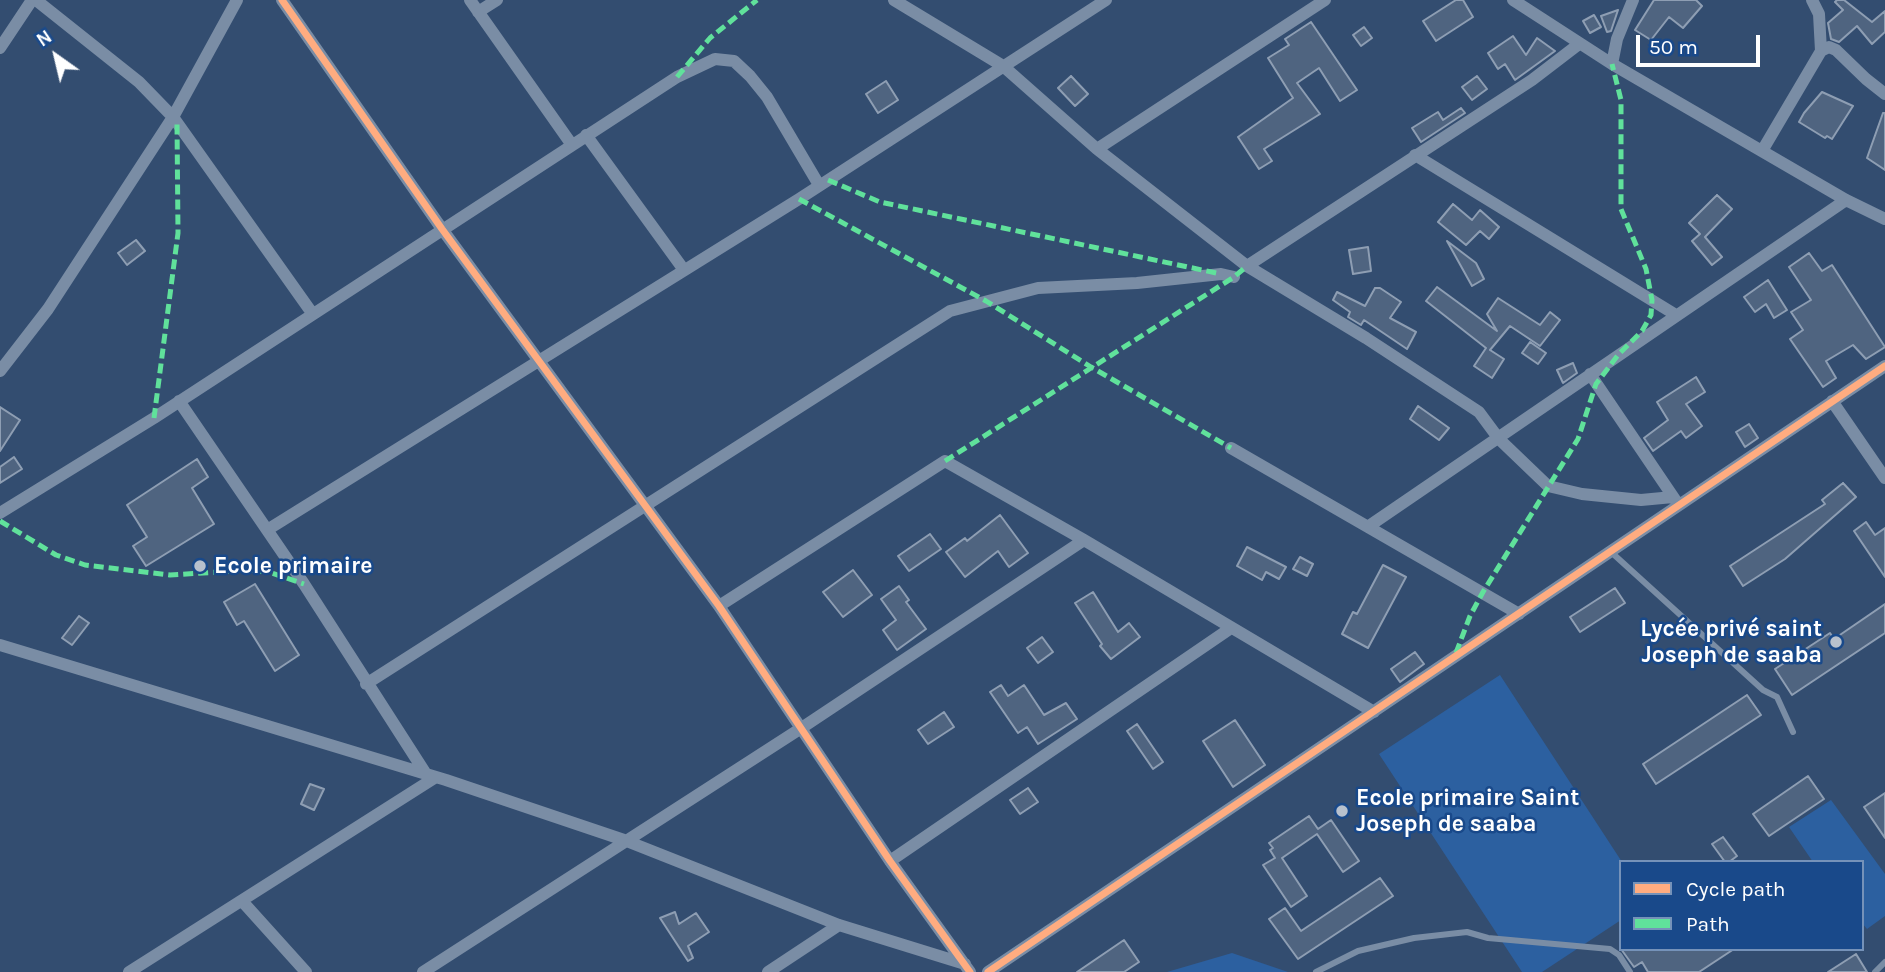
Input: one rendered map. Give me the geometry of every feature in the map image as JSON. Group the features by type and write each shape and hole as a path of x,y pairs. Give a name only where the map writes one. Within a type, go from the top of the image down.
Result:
{"street":[{"path":"0,48 34,0 139,82 173,117 312,313"},
{"path":"1,367 48,309 173,117 236,0"},
{"path":"282,0 442,229 719,606 803,727 890,861 967,968"},
{"path":"470,0 572,145"},
{"path":"478,12 497,0"},
{"path":"894,0 1003,66 1097,149 1247,266 1366,338 1479,412 1499,439 1548,486 1582,494 1676,501"},
{"path":"267,530 819,185 1106,0"},
{"path":"1097,149 1325,0"},
{"path":"1513,0 1612,64 1846,200 1885,219"},
{"path":"1612,64 1617,39 1633,0"},
{"path":"1812,0 1819,14 1821,51"},
{"path":"1247,266 1532,80 1579,44"},
{"path":"1762,151 1821,51 1829,47 1836,50 1885,94"},
{"path":"0,513 179,401 586,135 689,71 715,59 734,61 767,97 819,185"},
{"path":"586,135 684,270"},
{"path":"1415,155 1676,315"},
{"path":"1369,526 1846,200"},
{"path":"366,684 950,311 1038,288 1137,283 1221,274 1234,277"},
{"path":"988,972 1611,552 1676,501 1885,366"},
{"path":"1590,374 1676,501"},
{"path":"179,401 267,530 366,684 431,776"},
{"path":"1832,401 1885,478"},
{"path":"1231,448 1519,614"},
{"path":"719,606 945,461 1374,712"},
{"path":"423,972 803,727 1084,540"},
{"path":"890,861 1231,628"},
{"path":"0,645 431,776 624,840 839,925 967,968"},
{"path":"130,972 431,776"},
{"path":"242,901 306,972"},
{"path":"768,972 839,925"}],"lane":[{"path":"1611,552 1763,691 1777,698 1793,732"},
{"path":"1316,972 1358,951 1414,938 1467,932 1488,938 1610,949 1619,955 1630,972"},
{"path":"1875,972 1885,962"}],"shaded area":[{"path":"1500,675 1621,860 1619,921 1542,972 1522,972 1379,754"},
{"path":"1831,800 1885,874 1885,916 1867,929 1864,925 1864,860 1812,860 1789,827"},
{"path":"1232,953 1288,972 1167,972"}],"building":[{"path":"1456,0 1463,0 1473,17 1436,41 1423,21"},
{"path":"1654,0 1696,0 1702,6 1683,28 1669,17 1651,40 1635,30"},
{"path":"1844,0 1872,22 1885,11 1885,32 1872,44 1857,26 1839,42 1831,39 1828,23 1843,10 1835,2"},
{"path":"1618,10 1611,31 1607,32 1601,16"},
{"path":"1594,15 1601,27 1590,33 1583,21"},
{"path":"1311,22 1357,90 1340,101 1319,68 1297,83 1320,114 1264,149 1272,161 1259,169 1238,137 1293,98 1268,58 1289,45 1285,39"},
{"path":"1364,27 1372,38 1361,46 1353,35"},
{"path":"1513,36 1526,55 1537,38 1555,51 1515,80 1505,64 1498,69 1488,53"},
{"path":"1071,76 1088,94 1075,106 1058,88"},
{"path":"1477,76 1487,89 1472,100 1462,87"},
{"path":"886,81 898,100 878,113 866,94"},
{"path":"1822,92 1853,106 1832,139 1827,136 1825,138 1799,122"},
{"path":"1461,108 1465,113 1421,142 1412,128 1438,112 1443,120"},
{"path":"1885,113 1885,170 1867,158"},
{"path":"1717,195 1732,209 1705,237 1722,257 1712,265 1692,241 1700,234 1689,223"},
{"path":"1453,204 1472,220 1480,210 1499,227 1489,239 1480,231 1466,245 1438,222"},
{"path":"136,240 145,251 127,265 118,253"},
{"path":"1447,241 1476,263 1484,279 1472,286"},
{"path":"1368,247 1371,271 1353,274 1349,250"},
{"path":"1809,253 1822,271 1832,265 1885,347 1866,359 1853,345 1826,361 1836,378 1823,387 1790,339 1803,330 1791,312 1811,300 1789,267"},
{"path":"1768,280 1787,310 1774,318 1766,304 1755,312 1744,297"},
{"path":"1437,287 1497,331 1487,314 1498,298 1540,325 1550,312 1560,320 1540,346 1510,326 1490,350 1504,359 1492,378 1474,366 1486,348 1426,301"},
{"path":"1375,288 1380,288 1401,302 1390,318 1416,332 1407,349 1364,320 1361,325 1348,317 1350,312 1333,300 1337,292 1365,306"},
{"path":"1530,342 1546,353 1538,364 1522,353"},
{"path":"1573,363 1577,373 1563,383 1557,370"},
{"path":"1696,377 1705,392 1686,404 1702,426 1686,438 1681,431 1653,451 1644,438 1668,420 1657,402"},
{"path":"1418,406 1449,428 1439,440 1410,419"},
{"path":"0,407 20,420 0,451"},
{"path":"1749,424 1758,438 1745,447 1736,432"},
{"path":"14,457 22,469 0,483 0,467"},
{"path":"197,459 208,477 192,488 214,524 146,566 133,546 147,537 127,505"},
{"path":"1843,483 1856,497 1785,559 1743,586 1730,566 1825,504 1822,500"},
{"path":"1000,515 1028,553 1009,567 998,551 965,577 946,552 965,538 967,541"},
{"path":"1866,522 1875,535 1885,528 1885,577 1854,531"},
{"path":"930,534 941,549 909,571 898,556"},
{"path":"1247,547 1286,567 1279,579 1266,572 1262,580 1237,566"},
{"path":"1300,557 1313,564 1307,576 1293,569"},
{"path":"1383,565 1406,577 1368,648 1342,634 1353,612 1357,614"},
{"path":"853,570 872,595 843,617 823,592"},
{"path":"255,584 299,655 275,671 244,621 237,625 224,602"},
{"path":"899,586 909,600 906,602 926,629 897,650 883,630 896,620 881,599"},
{"path":"1615,588 1625,603 1580,632 1570,617"},
{"path":"1093,592 1118,632 1129,623 1140,637 1111,659 1100,646 1102,644 1075,603"},
{"path":"1885,604 1885,633 1792,695 1775,669 1830,633 1834,639"},
{"path":"79,616 89,623 72,645 62,638"},
{"path":"1042,637 1053,652 1038,663 1027,648"},
{"path":"1415,652 1424,664 1400,682 1391,669"},
{"path":"1001,685 1008,696 1024,685 1044,715 1066,703 1077,719 1038,744 1027,727 1018,733 990,692"},
{"path":"1747,695 1761,715 1656,784 1643,764"},
{"path":"944,712 954,727 928,744 918,730"},
{"path":"1235,720 1265,765 1233,787 1203,741"},
{"path":"1137,724 1163,762 1153,769 1127,731"},
{"path":"1808,776 1824,799 1769,836 1753,814"},
{"path":"310,784 324,789 314,810 301,804"},
{"path":"1028,788 1038,802 1020,814 1010,800"},
{"path":"1885,793 1885,838 1864,807"},
{"path":"1309,816 1318,829 1331,820 1359,861 1343,872 1317,834 1282,858 1307,896 1291,907 1263,865 1275,858 1269,843"},
{"path":"1723,837 1737,856 1732,860 1724,860 1712,844"},
{"path":"1380,878 1393,896 1298,959 1269,919 1285,908 1301,931"},
{"path":"675,912 679,924 696,913 709,932 688,946 693,958 688,961 660,918"},
{"path":"1124,940 1139,962 1124,972 1077,972"},
{"path":"1622,951 1731,951 1699,972 1648,972 1642,962 1634,967"},
{"path":"1856,954 1867,972 1828,972"}],"marked path":[{"path":"677,77 710,38 757,0"},
{"path":"1456,653 1470,616 1483,592 1578,439 1596,384 1618,355 1642,331 1651,315 1652,300 1646,269 1621,209 1621,100 1612,64"},
{"path":"154,418 178,233 177,122"},
{"path":"828,180 880,202 1221,274"},
{"path":"799,199 986,301 1091,367 1231,448"},
{"path":"945,461 1234,277 1247,266"},
{"path":"0,521 56,555 85,565 170,575 252,570 272,573 304,584"}],"cycle path":[{"path":"282,0 442,229 719,606 890,861 970,972"},
{"path":"988,972 1885,366"}],"place":[{"name":"Ecole primaire","path":"200,566"},
{"name":"Lycée privé saint Joseph de saaba","path":"1836,642"},
{"name":"Ecole primaire Saint Joseph de saaba","path":"1342,811"}]}
